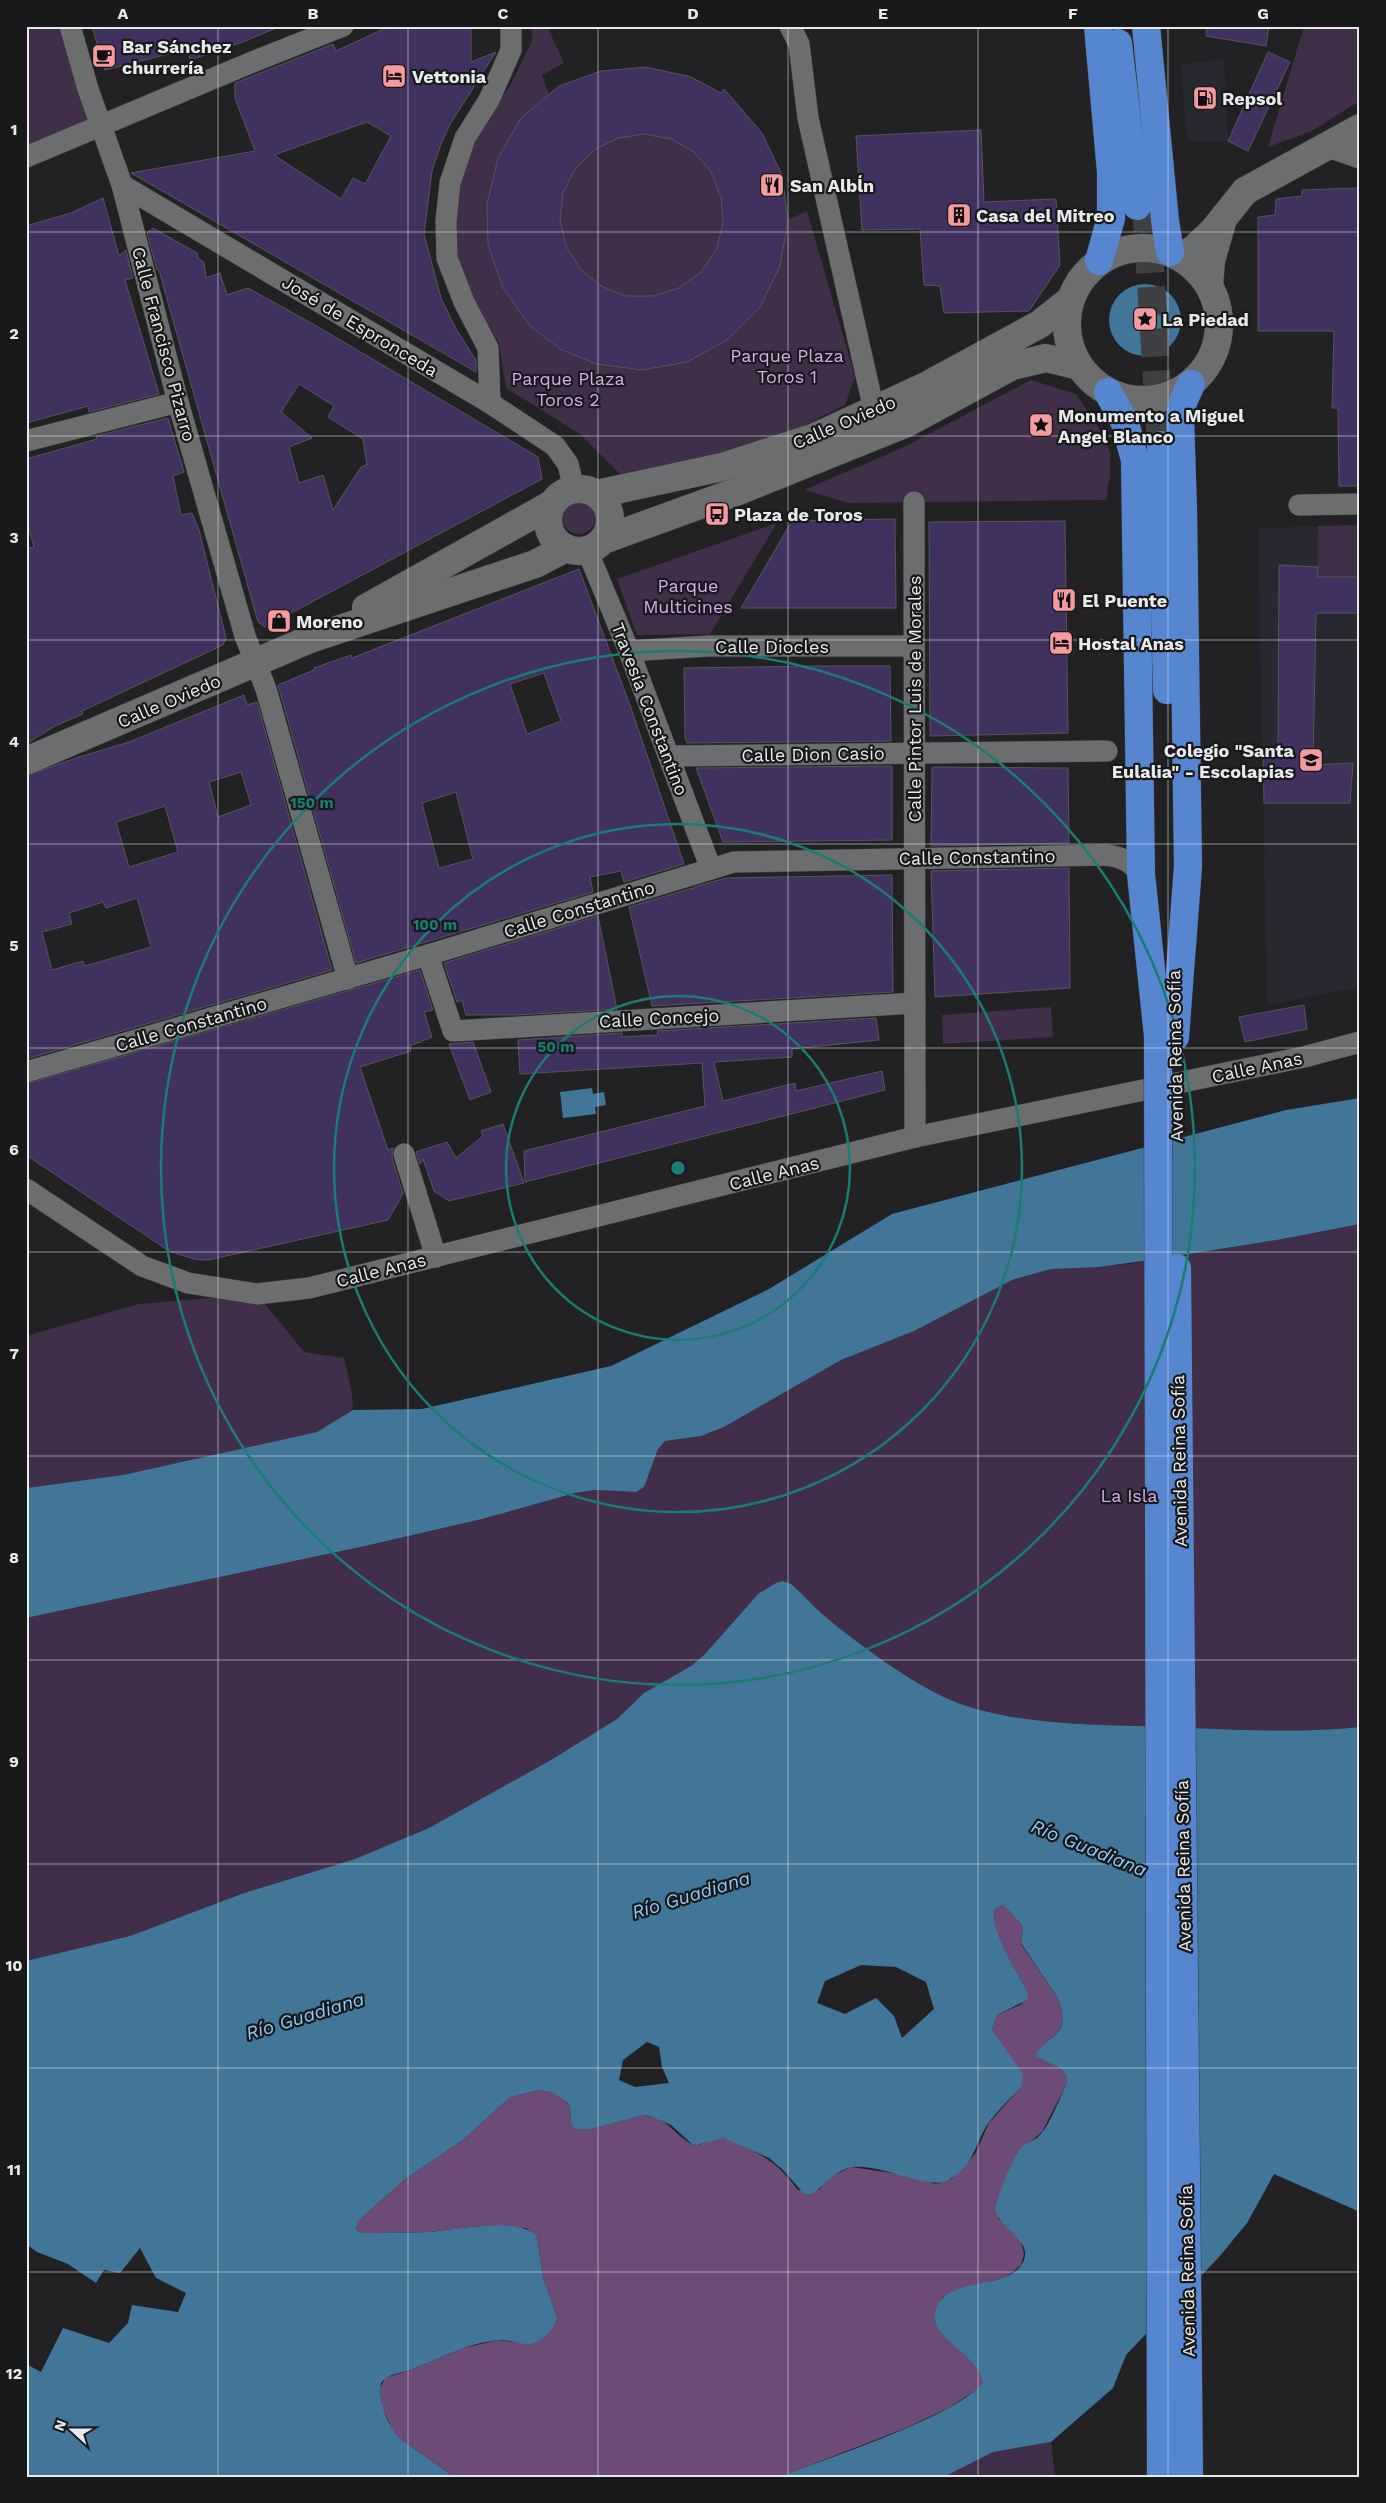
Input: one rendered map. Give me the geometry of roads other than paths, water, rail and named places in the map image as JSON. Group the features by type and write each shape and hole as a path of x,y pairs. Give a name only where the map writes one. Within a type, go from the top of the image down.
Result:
{"highway":[{"path":"1098,26 1111,181 1112,218 1099,261"},
{"path":"1116,26 1141,204 1129,26"},
{"path":"1146,26 1165,220 1175,255"},
{"path":"1166,1037 1188,866 1180,417 1182,402 1191,384"},
{"path":"1108,392 1125,423 1135,460 1142,874 1166,1037"},
{"name":"Avenida Reina Sofía","path":"1156,445 1189,2477"},
{"name":"Avenida Reina Sofía","path":"1161,2477 1166,1037"}],"main road":[{"path":"1175,255 1194,249 1213,231 1245,191 1360,128"},
{"path":"1210,286 1211,261 1224,216"},
{"path":"1134,248 1152,248 1175,255 1197,270 1210,286 1217,306 1219,328 1216,342 1205,368 1191,384 1172,395 1151,400 1129,399 1108,392 1092,381 1079,366 1070,346 1066,323 1070,300 1087,272 1099,261 1116,252 1134,248"},
{"name":"Calle Oviedo","path":"310,639 574,495 722,467 815,437 924,387 1040,324 1070,300"},
{"name":"Calle Oviedo","path":"26,762 233,674 255,662 310,639 535,564 741,490 906,422 1012,366 1046,358 1079,366"},
{"path":"574,495 609,510 608,531 585,546 554,538 548,524 548,514 574,495"}],"street":[{"name":"Calle Francisco Pizarro","path":"70,26 122,185 178,402 245,636 268,698 348,979"},
{"path":"26,157 343,26"},
{"path":"490,403 488,348 464,302 447,258 446,221 450,183 465,138 489,100 511,50 511,26"},
{"path":"790,26 799,44 808,118 874,410"},
{"path":"1328,147 1360,158"},
{"name":"José de Espronceda","path":"122,185 490,403 555,446 568,464 574,495"},
{"path":"26,441 178,402"},
{"name":"Calle Pintor Luis de Morales","path":"914,502 915,1136"},
{"path":"1299,505 1360,504"},
{"name":"Travesía Constantino","path":"585,546 629,651 711,869"},
{"name":"Calle Diocles","path":"629,651 708,646 914,646"},
{"name":"Calle Dion Casio","path":"669,756 1108,750"},
{"name":"Calle Constantino","path":"26,1072 348,979 734,862 1106,855 1121,857 1131,862 1142,874"},
{"name":"Calle Concejo","path":"428,955 453,1031 915,1003"},
{"name":"Calle Anas","path":"26,1189 142,1266 188,1283 257,1294 300,1289 436,1257 915,1136 1304,1057 1360,1042"},
{"path":"404,1154 436,1257"}],"water":[{"path":"1145,284 1165,290 1175,300 1181,320 1175,340 1165,350 1145,356 1125,350 1115,340 1109,320 1115,300 1125,290"},
{"path":"592,1088 593,1094 604,1092 606,1105 595,1107 596,1114 563,1118 560,1092"},
{"path":"1360,1098 1360,1224 1277,1240 1157,1259 1099,1267 1051,1269 1012,1280 914,1331 841,1360 724,1427 701,1436 665,1441 658,1449 644,1487 636,1492 595,1490 575,1493 482,1519 365,1546 26,1618 26,1488 123,1475 317,1432 353,1410 422,1409 611,1366 769,1289 892,1214 1286,1110"},
{"name":"Río Guadiana","path":"783,1581 791,1584 821,1613 867,1649 902,1673 937,1694 977,1709 1029,1719 1084,1724 1262,1730 1360,1727 1360,2212 1274,2174 1247,2223 1219,2257 1126,2355 1113,2388 1051,2442 993,2452 944,2477 780,2477 889,2436 920,2422 947,2409 969,2395 983,2382 974,2364 949,2341 937,2325 935,2317 938,2304 945,2296 956,2290 1008,2275 1018,2269 1024,2259 1025,2250 1021,2242 996,2213 996,2205 1003,2183 1015,2157 1022,2147 1039,2136 1045,2128 1067,2083 1067,2076 1061,2069 1037,2057 1036,2053 1054,2036 1061,2026 1062,2011 1059,2000 1021,1943 1023,1929 1021,1924 1003,1905 995,1909 996,1928 1028,1993 1027,2000 997,2015 992,2030 1023,2074 1021,2087 990,2121 965,2167 949,2180 940,2183 929,2182 873,2168 848,2168 833,2176 812,2194 804,2194 783,2170 769,2158 723,2138 697,2145 692,2144 671,2125 650,2116 644,2115 590,2129 575,2129 571,2124 570,2107 567,2102 553,2093 539,2090 510,2097 463,2140 404,2180 358,2221 356,2230 363,2233 429,2232 470,2227 503,2226 518,2227 530,2231 537,2237 543,2278 557,2317 547,2335 532,2344 498,2340 476,2344 411,2370 392,2375 381,2383 380,2390 384,2412 398,2437 454,2477 26,2477 26,2364 41,2372 63,2328 109,2343 128,2323 132,2305 178,2312 186,2293 156,2278 140,2248 120,2273 104,2270 96,2283 68,2264 37,2252 26,2244 26,1961 130,1936 244,1893 355,1859 429,1828 551,1760 617,1719 644,1693 691,1666 705,1654 758,1594","holes":["861,1965 896,1967 926,1982 934,2009 902,2038 894,2016 876,1998 845,2014 817,2003 825,1981","647,2042 659,2047 662,2067 669,2083 635,2087 619,2080 623,2060"]}],"tunnel":[{"path":"1146,203 1161,445"}],"place":[{"name":"Bar Sánchez churrería","path":"104,56"},
{"name":"Vettonia","path":"394,76"},
{"name":"Repsol","path":"1205,98"},
{"name":"San Albĺn","path":"772,185"},
{"name":"Casa del Mitreo","path":"959,215"},
{"name":"La Piedad","path":"1145,319"},
{"name":"Monumento a Miguel Angel Blanco","path":"1041,425"},
{"name":"Plaza de Toros","path":"717,514"},
{"name":"El Puente","path":"1064,600"},
{"name":"Moreno","path":"279,621"},
{"name":"Hostal Anas","path":"1061,643"},
{"name":"Colegio \"Santa Eulalia\" - Escolapias","path":"1311,760"}],"park label":[{"name":"Parque Plaza Toros 1","path":"787,365"},
{"name":"Parque Plaza Toros 2","path":"568,388"},
{"name":"Parque Multicines","path":"688,595"},
{"name":"La Isla","path":"1129,1495"}]}
